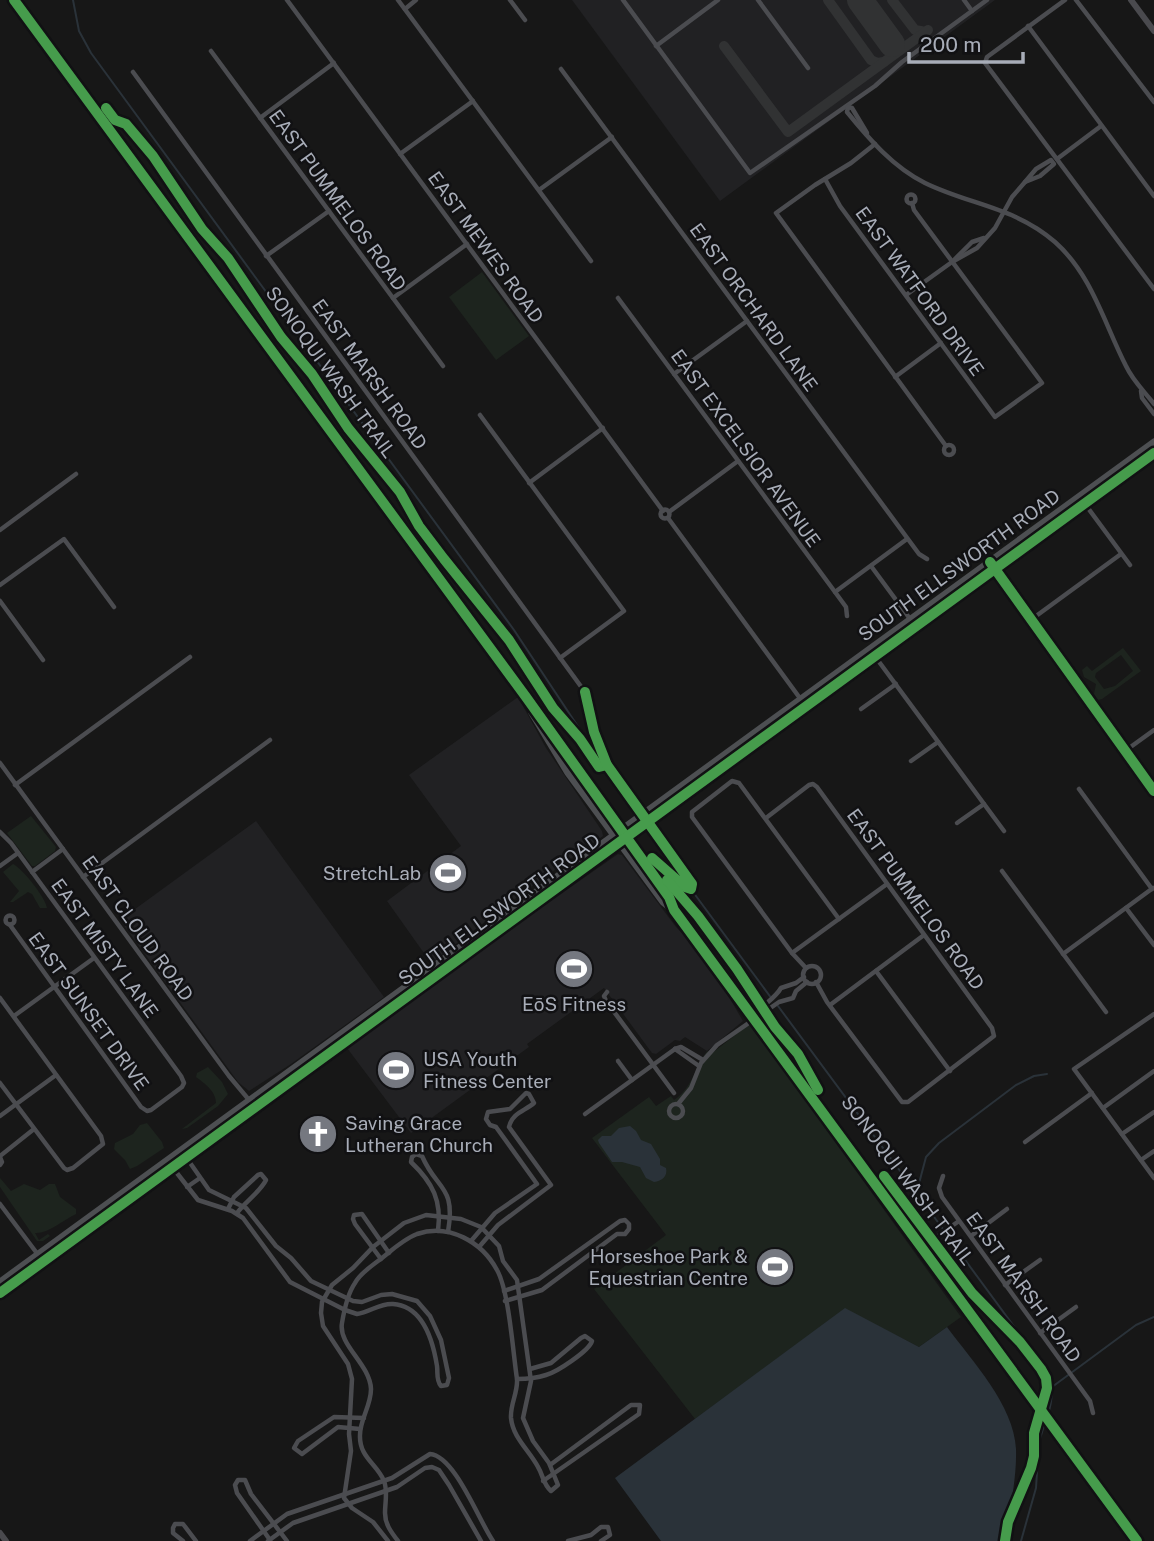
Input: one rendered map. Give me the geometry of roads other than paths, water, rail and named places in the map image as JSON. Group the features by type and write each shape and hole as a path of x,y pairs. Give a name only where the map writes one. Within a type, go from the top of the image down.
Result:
{"main road":[{"path":"14,0 503,665 623,841 669,897 674,910 1137,1541"},
{"name":"SOUTH ELLSWORTH ROAD","path":"0,1282 1154,442"},
{"name":"SOUTH ELLSWORTH ROAD","path":"0,1293 1154,453"},
{"path":"435,965 441,972"},
{"path":"356,1023 362,1029"},
{"path":"173,1167 175,1160 185,1152 190,1143"}],"street":[{"name":"EAST MEWES ROAD","path":"287,0 806,707"},
{"path":"398,0 591,261"},
{"path":"405,9 416,0"},
{"path":"510,0 525,20"},
{"path":"623,0 750,173 881,82 902,62 987,0"},
{"path":"656,46 718,0"},
{"path":"758,0 808,68"},
{"path":"964,0 972,11"},
{"path":"1065,0 984,61 1055,160 1154,289"},
{"path":"1076,0 1154,103"},
{"path":"1131,0 1154,31"},
{"path":"1028,26 1153,193"},
{"name":"EAST PUMMELOS ROAD","path":"211,51 443,366"},
{"path":"260,118 334,63"},
{"name":"EAST ORCHARD LANE","path":"561,69 907,539 919,554 927,559"},
{"name":"EAST MARSH ROAD","path":"133,72 585,692"},
{"path":"400,154 473,101"},
{"path":"848,106 847,112 860,129 888,158 922,181 1020,218 1063,250 1080,270 1095,296 1125,364 1140,390 1154,404"},
{"path":"906,296 972,247 973,241 986,237 995,228 1012,197 1025,183 1041,170 1054,164 1055,160 1101,126"},
{"path":"539,190 611,137"},
{"path":"875,144 776,213 946,446"},
{"name":"EAST WATFORD DRIVE","path":"825,179 840,206 995,417 1042,383 952,262"},
{"path":"912,203 914,210 952,262"},
{"path":"266,257 329,211"},
{"path":"393,298 467,244"},
{"name":"EAST EXCELSIOR AVENUE","path":"618,298 846,607 847,616"},
{"path":"674,374 747,321"},
{"path":"895,377 941,343"},
{"path":"1140,390 1142,398 1154,414"},
{"path":"480,415 624,611 560,658"},
{"path":"529,483 603,428"},
{"path":"666,513 738,461"},
{"path":"0,530 76,474"},
{"path":"1085,504 1129,565"},
{"path":"835,592 907,539"},
{"path":"0,585 61,540 65,540 114,607"},
{"path":"1032,619 1121,554"},
{"path":"990,562 1154,791"},
{"path":"871,566 916,627"},
{"path":"0,601 43,660"},
{"path":"870,649 1004,831"},
{"path":"15,785 190,657"},
{"path":"861,709 896,684"},
{"path":"1125,751 1154,730"},
{"path":"83,877 270,740"},
{"path":"911,761 938,741"},
{"name":"EAST CLOUD ROAD","path":"0,764 255,1107"},
{"path":"678,1104 691,1088 701,1063 717,1045 777,1000 793,998 805,979 806,968 792,953 692,817 692,812 735,781 744,788 839,919"},
{"name":"EAST PUMMELOS ROAD","path":"766,818 810,785 817,787 992,1028 994,1037 950,1071"},
{"path":"1063,954 1153,888 1079,789"},
{"path":"957,823 984,804"},
{"name":"EAST MISTY LANE","path":"0,832 181,1076 184,1083 179,1090 147,1111"},
{"path":"32,872 63,849"},
{"path":"0,866 18,853"},
{"path":"1002,871 1106,1012"},
{"path":"792,953 887,884"},
{"path":"1126,908 1154,945"},
{"name":"EAST SUNSET DRIVE","path":"10,925 141,1107 147,1111"},
{"path":"830,1005 924,935"},
{"path":"14,1016 94,958"},
{"path":"806,968 814,966 819,970 820,978 816,982"},
{"path":"777,1000 781,988 805,979 816,982 899,1100 904,1102 950,1071 877,971"},
{"path":"607,992 604,996 606,1000 674,1093"},
{"path":"0,998 101,1136 103,1144 67,1170 61,1166 0,1083"},
{"path":"1154,1014 1074,1069 1154,1178"},
{"path":"585,1114 675,1049 681,1047 701,1063"},
{"path":"618,1061 632,1080"},
{"path":"1103,1108 1154,1071"},
{"path":"0,1116 56,1075"},
{"path":"471,1241 495,1213 537,1184 496,1127 490,1125 486,1119 488,1112 507,1111 526,1093 529,1094 534,1103 519,1111 510,1121 509,1127 551,1185 498,1225 479,1247"},
{"path":"1025,1142 1092,1093"},
{"path":"1122,1134 1154,1112"},
{"path":"0,1165 0,1156 34,1129"},
{"path":"1141,1160 1154,1151"},
{"path":"438,1231 440,1215 437,1196 411,1162 416,1154 422,1156 448,1194 448,1232"},
{"path":"173,1167 198,1200 237,1213 290,1282 326,1294 338,1295 347,1305 361,1314 390,1304 411,1310 418,1316 433,1349 437,1381 444,1386 449,1381 445,1354 436,1329 426,1310 417,1301 392,1293 347,1305 334,1304 326,1294 305,1278 291,1258 276,1247 250,1212 232,1200 214,1194 186,1157"},
{"path":"228,1209 232,1200 258,1175 264,1176 264,1185 237,1213"},
{"name":"EAST MARSH ROAD","path":"943,1176 939,1188 942,1197 1090,1401 1093,1413"},
{"path":"187,1187 200,1178"},
{"path":"0,1204 43,1262"},
{"path":"971,1236 1007,1209"},
{"path":"381,1259 354,1221 354,1215 362,1214 389,1253"},
{"path":"388,1541 373,1522 347,1505 344,1495 351,1451 349,1427 353,1392 350,1371 323,1326 321,1313 326,1294 380,1241 410,1219 440,1215 468,1220 490,1234 499,1246 503,1261 517,1280 531,1378 523,1418 533,1441 550,1465 558,1485 554,1490 548,1489 537,1465 513,1427 511,1411 517,1380 504,1291 497,1270 479,1247 448,1232 438,1231 411,1237 356,1280 341,1331 366,1371 370,1383 369,1402 360,1429 360,1442 364,1454 384,1480 387,1522 398,1541"},
{"path":"504,1291 539,1279 620,1221 625,1220 629,1224 625,1234 617,1234 542,1290 505,1301"},
{"path":"922,1247 959,1221"},
{"path":"1004,1285 1040,1259"},
{"path":"411,1310 417,1301"},
{"path":"1040,1334 1076,1307"},
{"path":"418,1316 426,1310"},
{"path":"517,1380 554,1372 589,1348 592,1341 586,1336 581,1338 551,1363 530,1369"},
{"path":"543,1481 639,1415 640,1405 631,1405 550,1465"},
{"path":"360,1429 334,1429 302,1454 294,1448 298,1441 330,1419 351,1416 364,1418"},
{"path":"250,1541 291,1513 396,1476 426,1455 434,1454 442,1458 458,1480 493,1541"},
{"path":"426,1455 428,1467"},
{"path":"435,1468 442,1458"},
{"path":"286,1541 279,1532 273,1524 251,1494 245,1480 241,1478 235,1482 237,1493 270,1541 279,1532 297,1521 400,1486 428,1467 435,1468 443,1475 481,1541"},
{"path":"461,1506 470,1500"},
{"path":"466,1515 475,1510"},
{"path":"183,1541 173,1533 176,1524 183,1524 196,1541"},
{"path":"568,1541 582,1539 601,1527 608,1527 610,1535 601,1541"},
{"path":"0,1533 6,1541"}],"waterway":[{"path":"73,0 79,31 91,53 514,630 632,808"},
{"path":"648,831 772,999"},
{"path":"778,1006 943,1229"},
{"path":"917,1191 926,1157 939,1143 1016,1085 1034,1076 1047,1074"},
{"path":"946,1234 1046,1370 1052,1392 1048,1414"},
{"path":"1052,1387 1136,1325 1154,1317"},
{"path":"1021,1541 1036,1488 1039,1442 1046,1419"}],"place":[{"name":"StretchLab","path":"448,873"},
{"name":"EōS Fitness","path":"574,969"},
{"name":"USA Youth Fitness Center","path":"396,1070"},
{"name":"Saving Grace Lutheran Church","path":"318,1134"},
{"name":"Horseshoe Park & Equestrian Centre","path":"775,1267"}]}
